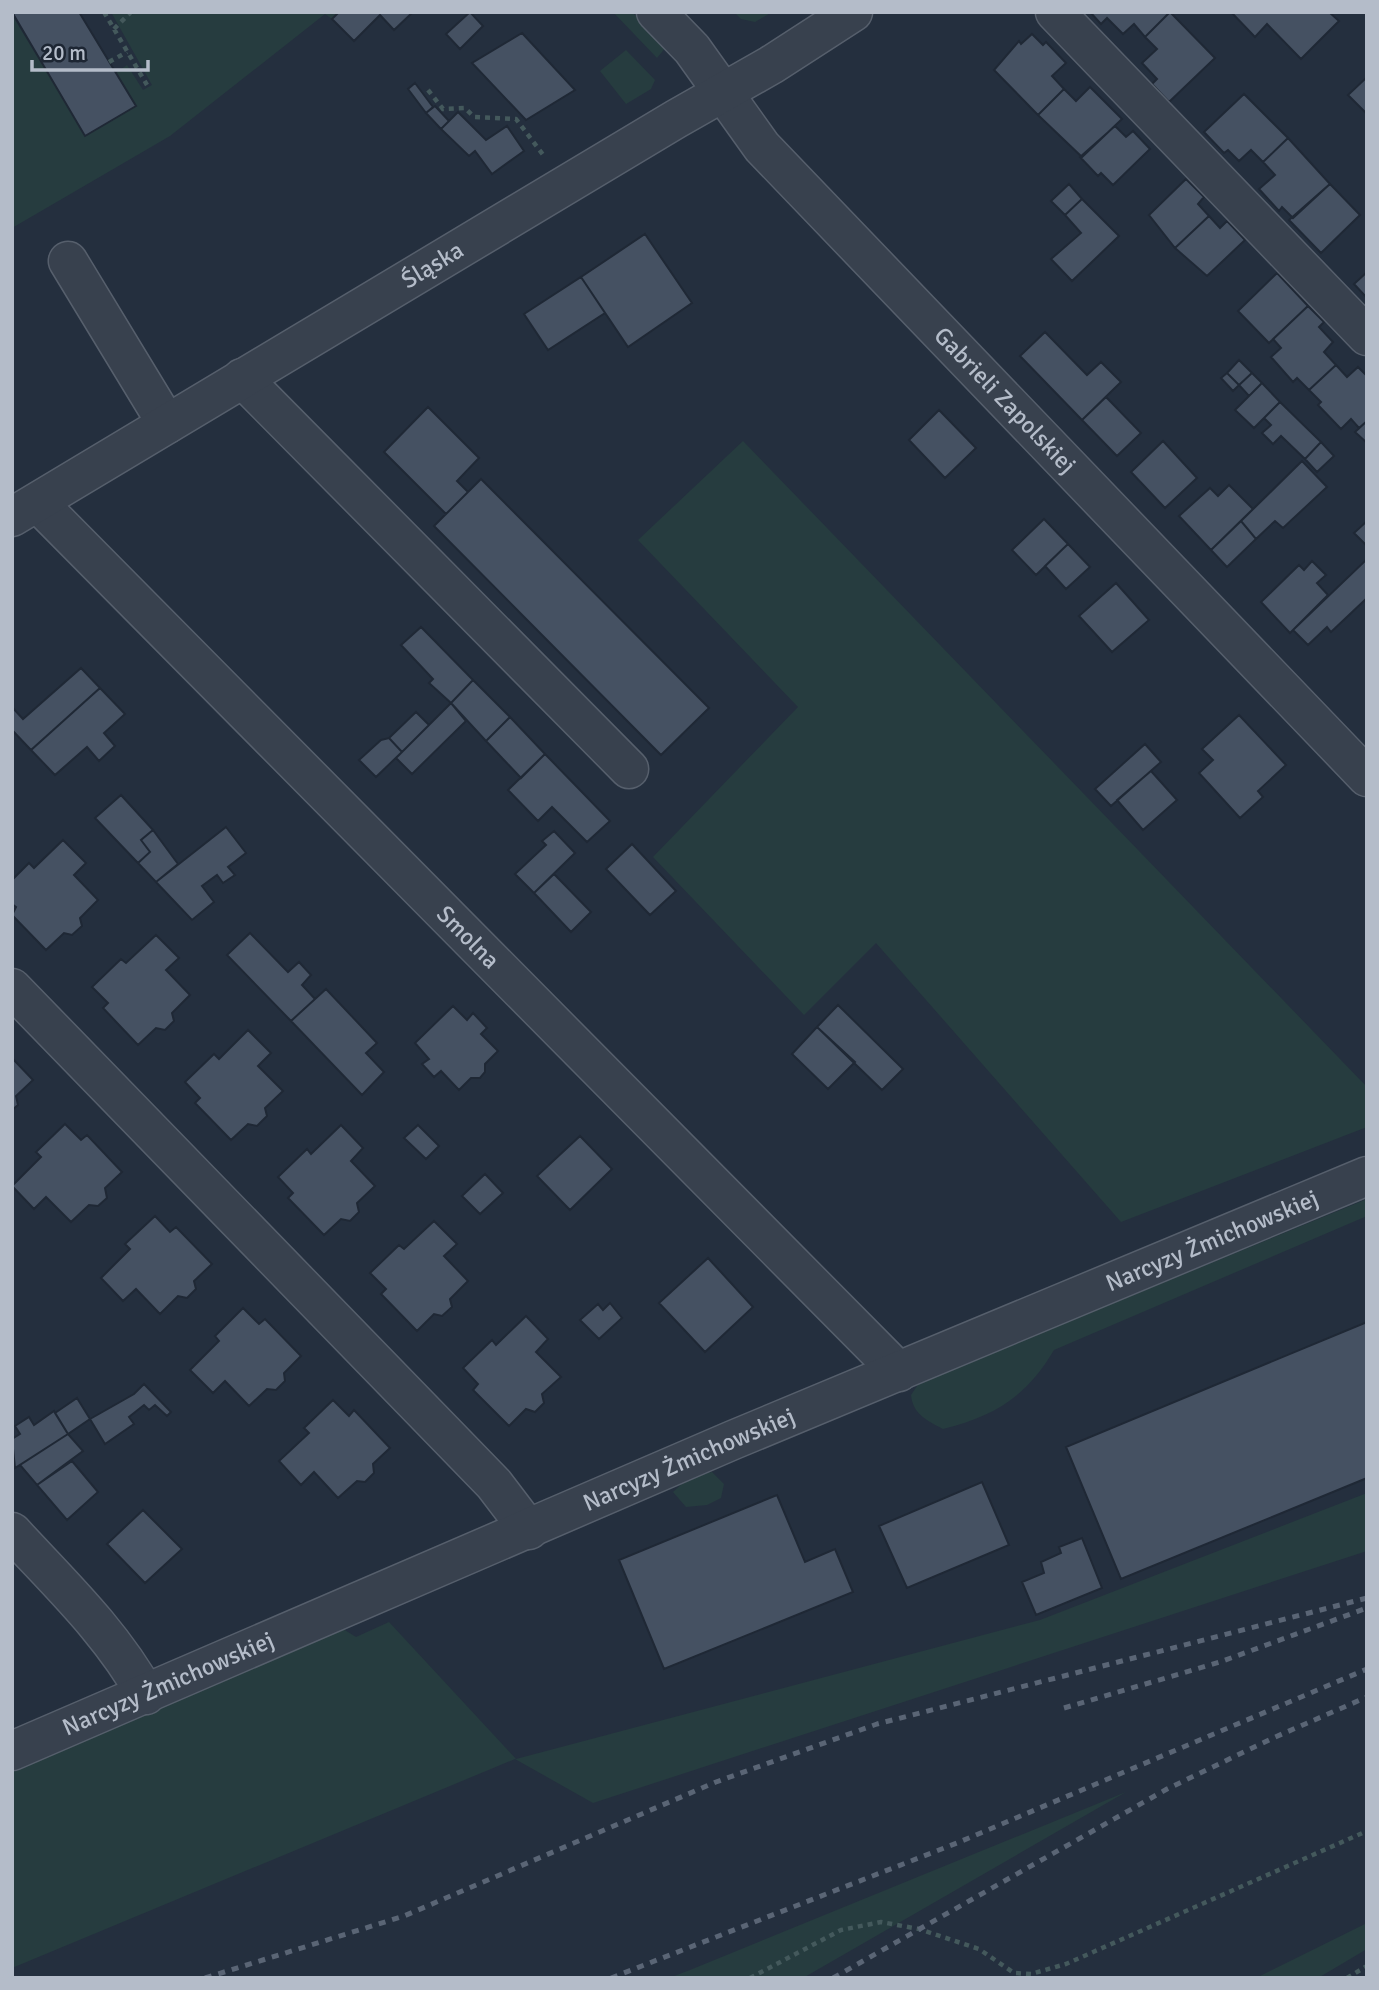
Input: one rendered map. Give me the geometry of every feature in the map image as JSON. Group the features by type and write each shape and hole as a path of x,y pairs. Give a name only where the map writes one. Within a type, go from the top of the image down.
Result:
{"street":[{"name":"Gabrieli Zapolskiej","path":"656,12 692,49 762,147 1367,777"},
{"name":"Śląska","path":"25,510 853,12"},
{"path":"1055,12 1367,336"},
{"path":"68,261 167,424"},
{"path":"242,378 629,769"},
{"name":"Smolna","path":"25,510 899,1372"},
{"path":"12,988 494,1484 529,1530"},
{"name":"Narcyzy Żmichowskiej","path":"12,1751 733,1440 1367,1176"},
{"path":"12,1532 104,1632 132,1669 146,1695"}],"path":[{"path":"104,12 147,85"},
{"path":"114,29 131,12"},
{"path":"109,62 127,52"},
{"path":"428,90 443,109 465,108 474,117 516,119 549,166"},
{"path":"750,1978 841,1930 881,1922 909,1927 979,1949 1014,1973 1031,1974 1066,1965 1367,1831"},
{"path":"1347,1978 1367,1966"}],"green space":[{"path":"111,12 339,12 332,19 325,14 170,136 12,228 12,15 86,136 136,106 116,73 127,65 143,90 152,85"},
{"path":"613,12 632,12 666,47 657,58"},
{"path":"734,12 772,12 755,22 741,19"},
{"path":"626,50 655,80 651,89 626,104 600,71"},
{"path":"743,441 1367,1087 1367,1127 1121,1222 876,943 804,1015 653,857 798,707 638,540"},
{"path":"1367,1199 1367,1216 1054,1350 1021,1392 978,1418 943,1429 926,1419 914,1407 911,1395 919,1383"},
{"path":"712,1472 724,1484 721,1498 707,1505 686,1507 673,1492 688,1478"},
{"path":"1367,1493 1367,1551 593,1803 515,1759 12,1968 12,1768 343,1629 356,1637 389,1622 516,1759 1040,1620"},
{"path":"1126,1792 803,1978 669,1978 690,1970"},
{"path":"1367,1923 1367,1949 1318,1978 1256,1978"}],"building":[{"path":"12,12 79,12 136,106 85,136"},
{"path":"339,12 413,12 394,30 380,15 354,41 332,19"},
{"path":"470,12 483,26 460,49 446,34"},
{"path":"1090,12 1170,12 1145,37 1134,24 1123,34 1107,18 1101,24"},
{"path":"1170,12 1215,58 1169,102 1152,84 1157,79 1142,63 1157,49 1145,37"},
{"path":"1231,12 1329,12 1339,21 1301,59 1267,24 1255,37"},
{"path":"522,33 575,90 526,120 472,63"},
{"path":"1032,34 1043,45 1046,42 1066,63 1052,76 1064,89 1038,115 994,70 1019,41 1021,44"},
{"path":"1367,77 1367,114 1348,95"},
{"path":"415,83 433,107 426,113 408,89"},
{"path":"1090,87 1122,119 1082,157 1038,115 1064,89 1076,101"},
{"path":"1244,94 1288,138 1263,162 1251,150 1239,161 1228,150 1224,153 1204,132"},
{"path":"435,106 449,121 441,129 426,113"},
{"path":"458,112 486,140 507,126 524,151 492,174 475,151 469,156 441,129"},
{"path":"1115,126 1126,137 1133,131 1150,149 1113,185 1101,173 1098,176 1080,157"},
{"path":"1288,138 1330,184 1293,218 1282,207 1279,211 1259,189 1275,175 1263,162"},
{"path":"1186,179 1204,197 1198,204 1209,216 1175,248 1149,215"},
{"path":"1069,184 1082,199 1065,215 1051,201"},
{"path":"1330,184 1360,215 1321,253 1289,220"},
{"path":"1082,199 1119,236 1072,281 1051,259 1081,233 1065,215"},
{"path":"1209,216 1220,228 1227,221 1245,240 1207,276 1175,248"},
{"path":"645,234 692,303 628,347 581,277"},
{"path":"1367,272 1367,298 1354,284"},
{"path":"1277,273 1308,306 1269,343 1238,311"},
{"path":"581,277 605,313 548,350 524,314"},
{"path":"1308,306 1324,322 1319,327 1333,342 1324,352 1336,365 1309,390 1297,378 1293,382 1271,357 1281,348 1273,339"},
{"path":"1045,332 1087,375 1101,362 1121,382 1082,420 1020,356"},
{"path":"1239,360 1252,373 1239,385 1227,373"},
{"path":"1336,365 1347,377 1358,367 1367,376 1367,421 1359,428 1351,419 1341,429 1318,405 1321,402 1309,390"},
{"path":"1227,373 1239,385 1233,391 1221,378"},
{"path":"1252,373 1262,383 1249,396 1239,385"},
{"path":"1262,383 1280,402 1254,428 1235,410"},
{"path":"1106,397 1141,433 1117,456 1082,420"},
{"path":"1280,402 1321,442 1305,459 1281,436 1273,444 1262,433 1271,425 1264,418"},
{"path":"428,407 479,458 457,481 468,492 446,514 384,452"},
{"path":"939,410 976,448 945,478 909,440"},
{"path":"1367,421 1367,443 1355,432"},
{"path":"1163,441 1197,478 1165,508 1131,472"},
{"path":"1321,442 1334,456 1317,472 1305,459"},
{"path":"1302,461 1327,487 1283,528 1275,521 1256,539 1241,521"},
{"path":"481,479 709,708 661,755 434,526"},
{"path":"1229,485 1253,509 1211,550 1179,516 1210,488 1218,496"},
{"path":"1044,519 1068,544 1036,575 1012,550"},
{"path":"1241,521 1256,539 1227,567 1211,550"},
{"path":"1367,521 1367,546 1354,533"},
{"path":"1068,544 1090,567 1066,589 1045,566"},
{"path":"1367,559 1367,598 1331,632 1327,627 1308,645 1293,630"},
{"path":"1312,561 1326,575 1317,583 1328,595 1290,633 1261,602 1299,565 1304,570"},
{"path":"1116,583 1149,620 1112,652 1079,616"},
{"path":"421,627 473,680 451,703 429,683 433,679 401,645"},
{"path":"81,668 100,688 31,750 12,730 12,707 23,719"},
{"path":"473,680 510,717 486,741 451,703"},
{"path":"100,688 125,714 104,733 115,746 99,761 87,747 55,775 31,750"},
{"path":"451,703 466,721 412,774 396,758"},
{"path":"416,712 429,725 402,752 389,738"},
{"path":"1239,715 1286,765 1258,791 1263,797 1240,818 1199,773 1213,760 1202,749"},
{"path":"510,717 545,754 521,778 486,741"},
{"path":"389,738 402,752 376,777 359,760 381,740"},
{"path":"1145,744 1161,762 1111,806 1095,789"},
{"path":"545,754 610,821 587,842 552,807 538,821 508,790"},
{"path":"1151,771 1177,800 1143,830 1117,800"},
{"path":"121,795 153,830 141,840 150,852 138,863 95,818"},
{"path":"226,827 246,853 228,867 235,875 223,883 217,875 202,886 214,902 192,920 156,882"},
{"path":"153,830 178,864 156,882 138,863 150,852 141,840"},
{"path":"554,831 575,853 534,893 515,874 546,845 542,841"},
{"path":"63,840 86,863 74,875 98,900 80,918 82,926 72,935 64,933 46,950 12,915 16,907 12,904 12,880 29,863 34,868"},
{"path":"632,844 676,891 650,915 606,869"},
{"path":"554,874 591,912 571,932 534,893"},
{"path":"250,933 288,972 299,962 311,975 302,985 315,999 291,1021 227,955"},
{"path":"156,935 179,958 166,970 190,995 172,1013 174,1021 165,1030 156,1028 138,1045 103,1008 108,1003 92,987 121,959 126,963"},
{"path":"326,989 377,1043 366,1053 384,1072 362,1095 291,1021"},
{"path":"838,1005 903,1069 882,1090 817,1027"},
{"path":"453,1006 467,1020 473,1013 487,1028 481,1034 498,1051 485,1064 485,1072 480,1078 471,1078 459,1090 441,1071 434,1077 422,1064 429,1059 415,1043"},
{"path":"817,1027 855,1062 828,1089 792,1054"},
{"path":"248,1030 271,1053 258,1066 283,1091 265,1108 267,1116 257,1126 248,1124 231,1140 195,1103 200,1098 185,1082 214,1054 219,1059"},
{"path":"12,1058 33,1080 16,1096 18,1105 12,1110"},
{"path":"65,1124 81,1140 87,1135 122,1172 105,1188 107,1198 98,1206 89,1205 71,1222 46,1197 34,1209 12,1186 41,1157 36,1152"},
{"path":"341,1125 363,1148 351,1161 375,1186 357,1203 359,1212 350,1221 341,1219 324,1235 288,1198 293,1193 278,1177 307,1149 311,1154"},
{"path":"418,1125 439,1146 426,1159 404,1138"},
{"path":"580,1136 612,1169 570,1210 537,1176"},
{"path":"485,1174 503,1193 480,1214 462,1196"},
{"path":"155,1216 170,1232 176,1227 212,1264 194,1281 196,1289 187,1298 178,1296 160,1314 136,1289 123,1301 101,1278 130,1249 125,1244"},
{"path":"434,1221 457,1244 444,1256 468,1281 450,1299 452,1307 442,1316 434,1314 417,1331 381,1294 386,1289 370,1273 399,1245 404,1249"},
{"path":"708,1258 753,1307 705,1352 659,1303"},
{"path":"610,1303 622,1318 599,1339 580,1320 598,1304 603,1310"},
{"path":"243,1308 259,1324 265,1319 301,1356 284,1373 285,1381 276,1390 267,1389 249,1406 225,1381 213,1393 190,1370 219,1341 215,1336"},
{"path":"526,1316 548,1339 536,1352 561,1377 542,1394 544,1403 535,1412 526,1409 509,1426 473,1390 478,1384 463,1368 492,1340 496,1345"},
{"path":"1367,1322 1367,1478 1121,1579 1066,1447"},
{"path":"144,1384 171,1412 167,1416 155,1405 149,1410 144,1405 129,1417 134,1424 105,1444 90,1419 134,1394"},
{"path":"77,1398 90,1419 68,1434 55,1413"},
{"path":"333,1400 349,1416 354,1410 390,1448 373,1464 374,1473 365,1482 357,1481 338,1498 314,1472 301,1485 279,1461 309,1433 304,1428"},
{"path":"54,1411 68,1434 15,1468 12,1439 20,1434 15,1426 29,1417 34,1425"},
{"path":"68,1434 83,1451 37,1485 20,1465"},
{"path":"72,1461 98,1492 67,1520 37,1485"},
{"path":"982,1482 1009,1545 907,1588 879,1526"},
{"path":"777,1495 805,1562 835,1549 853,1592 664,1669 619,1560"},
{"path":"143,1510 182,1549 145,1583 107,1544"},
{"path":"1082,1538 1102,1588 1036,1615 1022,1582 1044,1573 1041,1562 1061,1553 1059,1547"}],"railway":[{"path":"205,1978 404,1916 716,1782 877,1724 1367,1598"},
{"path":"1064,1708 1220,1662 1367,1608"},
{"path":"611,1978 957,1843 1367,1669"},
{"path":"833,1978 1167,1789 1367,1697"}]}
